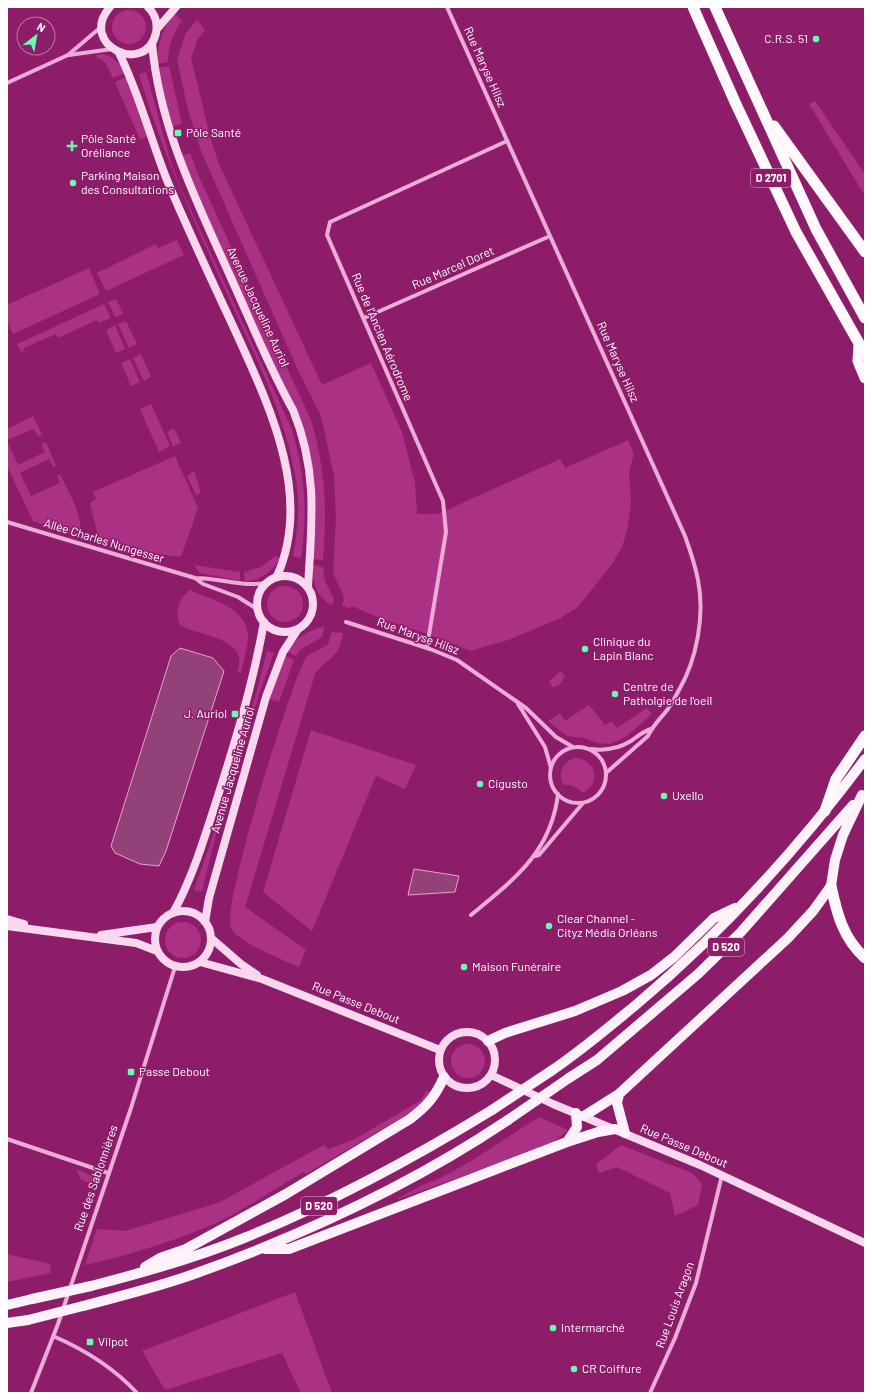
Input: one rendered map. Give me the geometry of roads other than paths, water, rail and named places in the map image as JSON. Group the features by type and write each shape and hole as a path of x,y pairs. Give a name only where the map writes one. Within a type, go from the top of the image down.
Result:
{"highway":[{"name":"D 2701","path":"694,7 735,102 796,232 865,354"},
{"name":"D 2701","path":"715,7 758,105 816,229 865,318"},
{"path":"758,105 863,248"},
{"path":"859,344 858,361 865,378"},
{"path":"825,811 836,779 865,736"},
{"path":"831,886 837,914 846,935 865,958"}],"main road":[{"path":"148,7 155,16 157,29"},
{"path":"115,51 128,55 145,49 152,43 157,29 176,7"},
{"path":"107,8 101,27 104,39 115,51 130,74 169,184 262,390 280,442 289,493 289,528 284,557 277,576"},
{"name":"Avenue Jacqueline Auriol","path":"152,43 157,82 162,103 187,181 293,410 302,437 309,466 313,517 308,586"},
{"path":"284,575 297,578 308,586 314,604 312,614 307,622 298,629 280,632 264,622 257,608 258,595 266,583 277,576 284,575"},
{"name":"Avenue Jacqueline Auriol","path":"173,913 204,840 236,740 252,681 264,622"},
{"name":"Avenue Jacqueline Auriol","path":"205,922 211,890 266,697 283,652 298,629"},
{"name":"D 520","path":"7,1305 91,1286 135,1274 243,1239 312,1209 396,1167 492,1110 551,1071 613,1024 698,950 741,906 825,811 865,759"},
{"path":"567,1142 577,1127 580,1115 619,1094 788,938 813,911 831,886 835,860 843,835 864,793"},
{"name":"D 520","path":"7,1323 28,1320 84,1306 192,1274 261,1249 366,1202 461,1152 597,1060 704,969 741,932 864,793"},
{"path":"488,1041 504,1033 575,1011 622,991 651,975 674,957 714,918 741,906"},
{"path":"187,911 200,917 205,922 211,938 210,949 200,962 183,968 175,967 168,963 158,951 155,941 157,927 166,916 173,913 187,911"},
{"path":"7,918 50,932"},
{"path":"7,926 93,936 136,943 158,951"},
{"path":"93,936 157,927"},
{"name":"Rue Passe Debout","path":"211,938 241,964 262,979"},
{"name":"Rue Passe Debout","path":"200,962 262,979 440,1050"},
{"path":"462,1032 476,1034 488,1041 493,1049 496,1059 491,1075 484,1083 467,1089 458,1087 444,1077 438,1059 440,1050 449,1038 462,1032"},
{"name":"Rue Passe Debout","path":"491,1075 498,1080 722,1175 865,1243"},
{"path":"135,1274 160,1258 186,1249 286,1194 410,1120 426,1107 437,1093 444,1077"},
{"path":"619,1094 617,1103 625,1133"},
{"path":"261,1249 289,1249 567,1142 598,1132 615,1129"}],"street":[{"name":"Rue Maryse Hilsz","path":"447,7 685,536 698,580 700,617 692,661 680,688 668,708 651,729 648,736 606,773"},
{"path":"7,83 68,55 101,27"},
{"path":"68,55 115,51"},
{"name":"Rue de l'Ancien Aérodrome","path":"426,647 446,532 443,501 327,235 330,222 507,141"},
{"name":"Rue Marcel Doret","path":"364,318 550,236"},
{"name":"Allée Charles Nungesser","path":"7,522 195,578 241,585 266,583"},
{"name":"Allée Charles Nungesser","path":"195,578 203,584 238,598 257,608"},
{"name":"Rue Maryse Hilsz","path":"346,622 426,647 465,664 500,688 518,704 526,708 556,738 573,747"},
{"name":"Rue Maryse Hilsz","path":"518,704 545,747 551,769"},
{"name":"Rue Maryse Hilsz","path":"589,749 603,751 612,749 651,729"},
{"path":"573,747 589,749 601,759 606,773 605,782 600,792 591,800 583,803 574,803 565,800 558,794 551,782 551,769 559,755 573,747"},
{"path":"471,915 521,873 535,856 547,836 556,813 558,794"},
{"path":"535,856 539,854 583,803"},
{"name":"Rue des Sablonnières","path":"30,1393 53,1336 131,1108 175,967"},
{"path":"7,1139 108,1173"},
{"name":"Rue Louis Aragon","path":"650,1393 675,1338 696,1283 722,1175"},
{"path":"53,1336 68,1343 114,1372 138,1393"}],"place":[{"name":"C.R.S. 51","path":"816,39"},
{"name":"Pôle Santé","path":"178,133"},
{"name":"Pôle Santé Oréliance","path":"72,146"},
{"name":"Parking Maison des Consultations","path":"73,183"},
{"name":"Clinique du Lapin Blanc","path":"585,649"},
{"name":"Centre de Patholgie de l'oeil","path":"615,694"},
{"name":"J. Auriol","path":"235,714"},
{"name":"Cigusto","path":"480,784"},
{"name":"Uxello","path":"664,796"},
{"name":"Clear Channel - Cityz Média Orléans","path":"549,926"},
{"name":"Maison Funéraire","path":"464,967"},
{"name":"Passe Debout","path":"131,1072"},
{"name":"Intermarché","path":"553,1328"},
{"name":"Vilpot","path":"90,1342"},
{"name":"CR Coiffure","path":"574,1369"}]}
